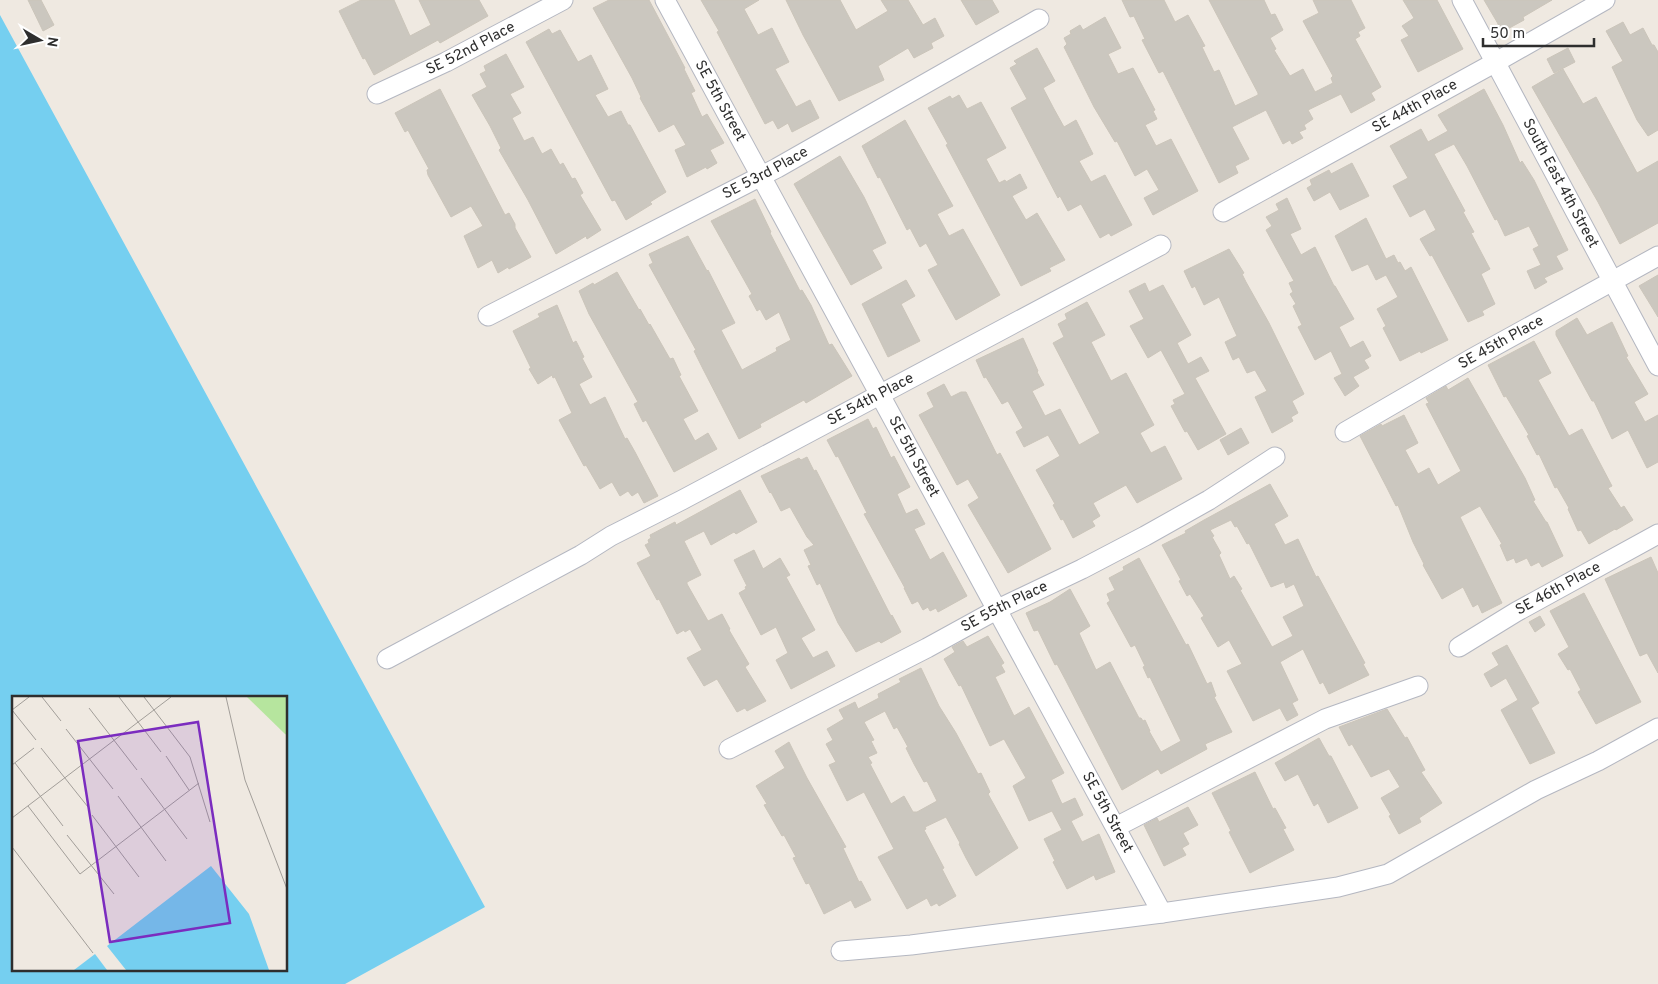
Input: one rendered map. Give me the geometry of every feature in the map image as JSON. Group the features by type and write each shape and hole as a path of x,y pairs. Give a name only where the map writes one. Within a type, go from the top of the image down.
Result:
{"street":[{"name":"SE 52nd Place","path":"377,94 446,62 563,0"},
{"name":"SE 5th Street","path":"666,0 1162,913"},
{"name":"South East 4th Street","path":"1462,0 1658,366"},
{"name":"SE 44th Place","path":"1222,212 1605,0"},
{"name":"SE 53rd Place","path":"488,316 762,176 1039,19"},
{"name":"SE 54th Place","path":"387,659 581,555 611,536 1161,245"},
{"name":"SE 45th Place","path":"1345,432 1658,256"},
{"name":"SE 55th Place","path":"728,749 927,648 998,609 1082,569 1145,536 1209,500 1275,457"},
{"name":"SE 46th Place","path":"1459,647 1516,612 1658,534"},
{"path":"1116,827 1325,719 1418,686"},
{"path":"841,950 911,945 1162,913 1338,887 1388,874 1536,790 1598,761 1658,728"}],"water":[{"path":"0,15 485,907 345,984 0,984"}],"building":[{"path":"28,0 41,0 54,25 43,31"},
{"path":"361,0 394,0 410,36 431,25 419,0 479,0 488,16 440,43 438,40 374,75 365,58 363,59 339,11"},
{"path":"609,0 649,0 685,68 695,91 691,93 702,117 707,114 724,143 710,150 717,163 687,177 675,150 686,145 674,124 659,132 640,98 632,78 593,8"},
{"path":"701,0 759,0 744,9 758,35 772,28 789,62 775,69 796,107 810,100 819,118 792,132 788,123 778,129 773,120 765,124 717,32 719,31"},
{"path":"786,0 840,0 856,30 888,11 881,0 908,0 923,25 935,18 944,36 931,43 933,48 914,58 908,48 878,66 884,80 839,101"},
{"path":"961,0 992,0 999,12 976,25"},
{"path":"1122,0 1164,0 1175,22 1188,15 1205,46 1202,47 1214,72 1219,70 1235,106 1258,95 1258,93 1209,0 1264,0 1271,15 1275,14 1283,30 1270,38 1276,49 1274,50 1290,76 1303,69 1315,92 1333,83 1331,78 1333,76 1303,21 1319,13 1313,0 1351,0 1365,28 1358,32 1360,36 1355,39 1381,87 1371,93 1375,100 1351,113 1341,94 1308,110 1313,119 1304,125 1306,129 1299,132 1303,138 1292,144 1290,140 1283,144 1266,110 1232,127 1249,159 1235,166 1238,173 1219,183 1163,71 1159,73 1142,40 1145,39 1134,16 1130,17"},
{"path":"1403,0 1437,0 1463,49 1418,72 1401,40 1409,36 1402,26 1414,18"},
{"path":"1484,0 1552,0 1523,17 1524,20 1502,32"},
{"path":"1105,17 1121,48 1108,54 1118,74 1133,68 1155,110 1153,111 1157,119 1145,125 1156,146 1171,139 1198,191 1153,215 1144,198 1159,190 1147,169 1135,176 1117,141 1115,142 1094,107 1064,47 1067,44 1064,38 1071,34 1070,31 1080,25 1083,30"},
{"path":"1623,22 1630,35 1643,28 1658,52 1658,130 1648,136 1637,120 1612,67 1623,61 1606,31"},
{"path":"549,29 552,34 560,30 578,62 591,55 608,89 595,95 608,117 621,111 666,192 650,202 652,204 626,220 615,200 612,201 526,42"},
{"path":"1037,48 1055,81 1043,88 1054,109 1064,127 1076,120 1093,154 1079,161 1091,182 1105,175 1132,225 1111,236 1109,233 1100,238 1081,204 1068,211 1060,196 1058,198 1011,108 1027,99 1010,68 1017,64 1014,61"},
{"path":"1568,48 1575,62 1554,73 1547,59"},
{"path":"506,54 524,87 510,94 521,113 512,118 524,141 533,137 542,154 551,149 560,165 563,163 572,179 575,178 583,193 580,195 601,230 587,239 586,236 556,254 499,150 501,148 472,95 487,87 480,74 486,71 484,66"},
{"path":"1563,69 1583,104 1596,97 1637,173 1658,161 1658,223 1620,244 1532,87"},
{"path":"440,89 505,215 509,213 531,257 498,273 492,260 478,268 464,236 483,226 471,206 451,217 428,175 427,170 429,169 408,130 405,132 395,113"},
{"path":"1484,89 1520,163 1522,161 1534,180 1568,250 1556,256 1563,269 1544,278 1547,282 1535,289 1527,271 1541,265 1533,249 1539,246 1529,226 1505,236 1454,144 1434,154 1465,211 1463,212 1474,232 1471,233 1490,269 1481,274 1495,304 1482,311 1484,315 1468,322 1432,255 1430,256 1420,239 1436,230 1425,209 1410,217 1393,186 1408,178 1390,146 1421,129 1428,142 1448,131 1438,115"},
{"path":"959,95 967,109 981,102 1006,148 986,159 999,183 1005,180 1006,182 1020,174 1027,188 1012,196 1026,220 1037,213 1065,260 1049,268 1051,271 1021,286 928,108 950,96 952,99"},
{"path":"905,120 953,206 937,214 949,236 963,229 1000,295 956,320 928,270 938,265 926,243 920,247 910,228 907,230 862,146"},
{"path":"840,156 864,197 886,243 872,250 882,268 851,285 794,184"},
{"path":"1352,163 1369,196 1340,210 1330,192 1314,201 1307,188 1312,185 1310,180 1329,170 1331,174"},
{"path":"1287,198 1301,229 1290,234 1301,255 1315,247 1334,286 1354,319 1339,327 1350,348 1363,341 1371,356 1364,360 1369,368 1353,377 1359,386 1345,396 1334,378 1342,374 1331,351 1315,360 1298,327 1302,325 1293,306 1296,304 1290,294 1293,292 1289,283 1294,281 1266,230 1272,226 1266,217 1279,210 1276,204"},
{"path":"755,199 800,291 802,290 811,305 829,345 832,344 852,376 806,403 804,400 760,424 761,427 739,439 694,351 696,350 649,265 653,263 649,254 688,236 735,323 721,330 742,370 777,351 776,348 791,340 779,312 766,320 760,309 757,311 749,296 752,294 711,221"},
{"path":"1366,218 1386,259 1394,255 1405,271 1411,267 1448,340 1400,361 1383,328 1386,326 1377,309 1398,297 1386,275 1376,280 1368,264 1352,271 1335,236"},
{"path":"1229,249 1244,273 1242,274 1304,394 1292,401 1298,413 1291,417 1293,421 1272,433 1255,397 1267,391 1255,370 1247,373 1239,357 1233,360 1225,342 1237,336 1219,297 1204,305 1195,286 1192,288 1184,271"},
{"path":"617,272 670,359 673,358 681,375 679,376 698,411 683,419 695,441 708,433 717,449 674,472 646,420 643,422 634,404 638,402 589,314 579,291"},
{"path":"1658,275 1658,317 1639,286"},
{"path":"906,280 915,296 901,304 920,341 888,357 862,304"},
{"path":"1145,283 1149,292 1163,285 1191,335 1177,343 1188,364 1201,357 1209,371 1195,378 1226,434 1198,450 1187,431 1185,432 1171,406 1175,404 1173,400 1185,394 1161,350 1148,358 1130,326 1144,319 1129,291"},
{"path":"1087,302 1105,335 1091,342 1111,381 1126,373 1154,425 1140,433 1151,453 1165,446 1182,479 1137,503 1126,485 1093,503 1100,516 1092,521 1095,526 1073,538 1063,519 1061,520 1053,505 1055,504 1036,470 1060,456 1048,435 1024,447 1016,432 1023,428 1008,401 1002,404 986,377 984,378 976,360 1023,338 1044,385 1032,391 1045,416 1060,409 1079,445 1100,433 1053,343 1064,337 1058,324 1067,319 1065,314"},
{"path":"557,305 573,343 576,341 592,377 579,384 590,405 605,397 625,439 627,438 658,496 644,503 638,492 632,496 628,491 620,496 612,482 600,489 586,465 584,466 559,420 572,413 555,377 553,378 552,375 538,384 529,369 531,368 513,331 540,317 538,314"},
{"path":"1577,318 1587,335 1612,322 1628,356 1626,357 1648,394 1634,402 1645,422 1658,415 1658,462 1647,468 1628,430 1612,439 1594,401 1592,401 1556,335 1556,331"},
{"path":"1534,341 1551,373 1538,380 1569,436 1582,429 1612,486 1608,488 1621,508 1624,506 1633,520 1589,544 1581,530 1578,531 1569,508 1557,487 1555,488 1539,454 1537,455 1527,436 1529,435 1506,396 1504,397 1488,365"},
{"path":"1468,378 1525,478 1535,500 1533,501 1547,522 1563,556 1542,567 1539,562 1531,566 1527,558 1516,563 1514,558 1507,561 1500,545 1502,544 1480,506 1460,517 1502,603 1482,613 1478,604 1473,607 1463,587 1442,599 1423,565 1398,505 1396,506 1360,436 1381,424 1382,426 1404,415 1418,443 1405,450 1418,474 1429,468 1438,485 1461,471 1426,404 1429,403 1426,398 1446,386 1448,390"},
{"path":"944,384 951,397 961,392 966,392 997,455 1000,453 1051,549 1008,573 968,505 979,498 968,479 957,485 919,415 934,407 927,393"},
{"path":"868,419 873,429 876,427 891,458 894,456 910,487 897,494 906,514 917,509 925,524 914,529 930,560 943,552 967,596 938,612 936,608 930,611 928,607 923,610 918,601 912,604 864,514 867,513 838,456 836,457 827,440"},
{"path":"1241,428 1249,443 1228,455 1220,440"},
{"path":"807,457 814,471 816,470 901,632 881,643 879,641 856,652 838,623 820,583 817,585 808,566 811,565 804,550 814,545 807,537 790,507 781,511 761,476 799,458 801,460"},
{"path":"1270,484 1288,516 1274,524 1285,545 1298,539 1316,577 1318,576 1365,663 1363,664 1369,675 1329,694 1323,682 1320,684 1303,649 1280,662 1298,700 1292,703 1298,715 1287,721 1280,708 1253,721 1227,671 1242,664 1229,640 1218,647 1201,618 1204,616 1190,594 1187,596 1179,581 1181,580 1162,545 1186,533 1185,531","holes":["1231,520 1235,527 1237,526 1247,544 1249,543 1271,587 1284,582 1286,588 1294,584 1304,606 1283,617 1293,636 1272,647 1234,576 1230,579 1210,530"]},
{"path":"740,490 757,522 711,545 704,531 684,541 701,575 687,582 687,584 708,621 722,614 749,664 745,667 766,701 747,711 745,708 737,712 717,679 704,686 687,658 702,650 690,629 677,634 637,563 651,556 645,545 649,543 650,535 675,522 676,525"},
{"path":"754,550 763,569 780,558 790,575 786,577 815,630 801,638 813,658 827,651 835,666 791,689 776,660 788,653 776,627 761,635 739,593 746,589 745,587 747,586 734,560"},
{"path":"1651,557 1658,573 1658,673 1647,653 1640,656 1605,579"},
{"path":"1139,558 1186,645 1188,644 1207,684 1211,682 1216,696 1214,697 1232,732 1205,744 1207,749 1161,774 1158,769 1122,790 1057,664 1055,665 1038,630 1034,631 1026,613 1050,602 1070,589 1090,626 1079,633 1096,670 1110,662 1139,718 1143,721 1145,720 1161,752 1181,741 1150,677 1148,678 1143,667 1145,666 1135,645 1131,647 1107,603 1110,601 1107,594 1115,590 1109,578 1124,570 1123,567"},
{"path":"1584,593 1641,702 1596,724 1578,692 1581,690 1570,669 1568,670 1558,654 1569,647 1550,611"},
{"path":"1540,616 1545,625 1535,632 1529,622"},
{"path":"988,636 1004,663 1001,665 1005,672 995,677 1014,716 1029,707 1064,773 1051,780 1062,804 1075,798 1083,815 1071,821 1082,842 1099,834 1115,872 1096,880 1094,875 1067,889 1044,839 1062,830 1052,811 1029,821 1013,786 1026,778 1004,739 990,746 961,685 959,686 944,659 955,652 952,647 963,641 967,647"},
{"path":"1507,645 1539,703 1531,708 1555,753 1530,764 1501,710 1518,700 1506,678 1491,687 1484,674 1499,665 1492,653"},
{"path":"921,668 939,706 978,774 981,773 990,792 988,794 1018,848 976,876 946,817 925,827 926,829 924,830 956,896 939,906 937,903 931,906 927,898 907,909 878,857 894,849 864,792 847,801 829,765 836,762 826,744 833,740 827,729 844,719 839,710 855,702 858,709 879,698 878,694 901,682 899,679","holes":["885,711 894,729 897,727 908,747 906,748 914,764 924,782 927,781 937,801 917,812 913,812 904,796 891,804 868,757 877,753 871,741 874,740 864,722"]},
{"path":"1387,709 1405,738 1407,737 1425,770 1421,772 1442,803 1419,818 1421,822 1399,834 1381,798 1400,787 1389,769 1371,777 1352,744 1349,746 1339,727"},
{"path":"1319,738 1329,756 1331,756 1358,808 1328,823 1318,803 1314,806 1298,774 1285,781 1275,763"},
{"path":"789,742 846,847 843,848 859,882 861,881 871,900 855,908 851,900 824,914 809,883 806,884 793,858 796,857 764,805 767,804 756,786 785,768 775,751"},
{"path":"1255,772 1273,809 1275,808 1286,828 1283,829 1294,850 1250,873 1212,793"},
{"path":"1188,807 1198,825 1183,833 1189,844 1182,848 1186,855 1164,866 1144,825 1157,818 1159,822"}]}
